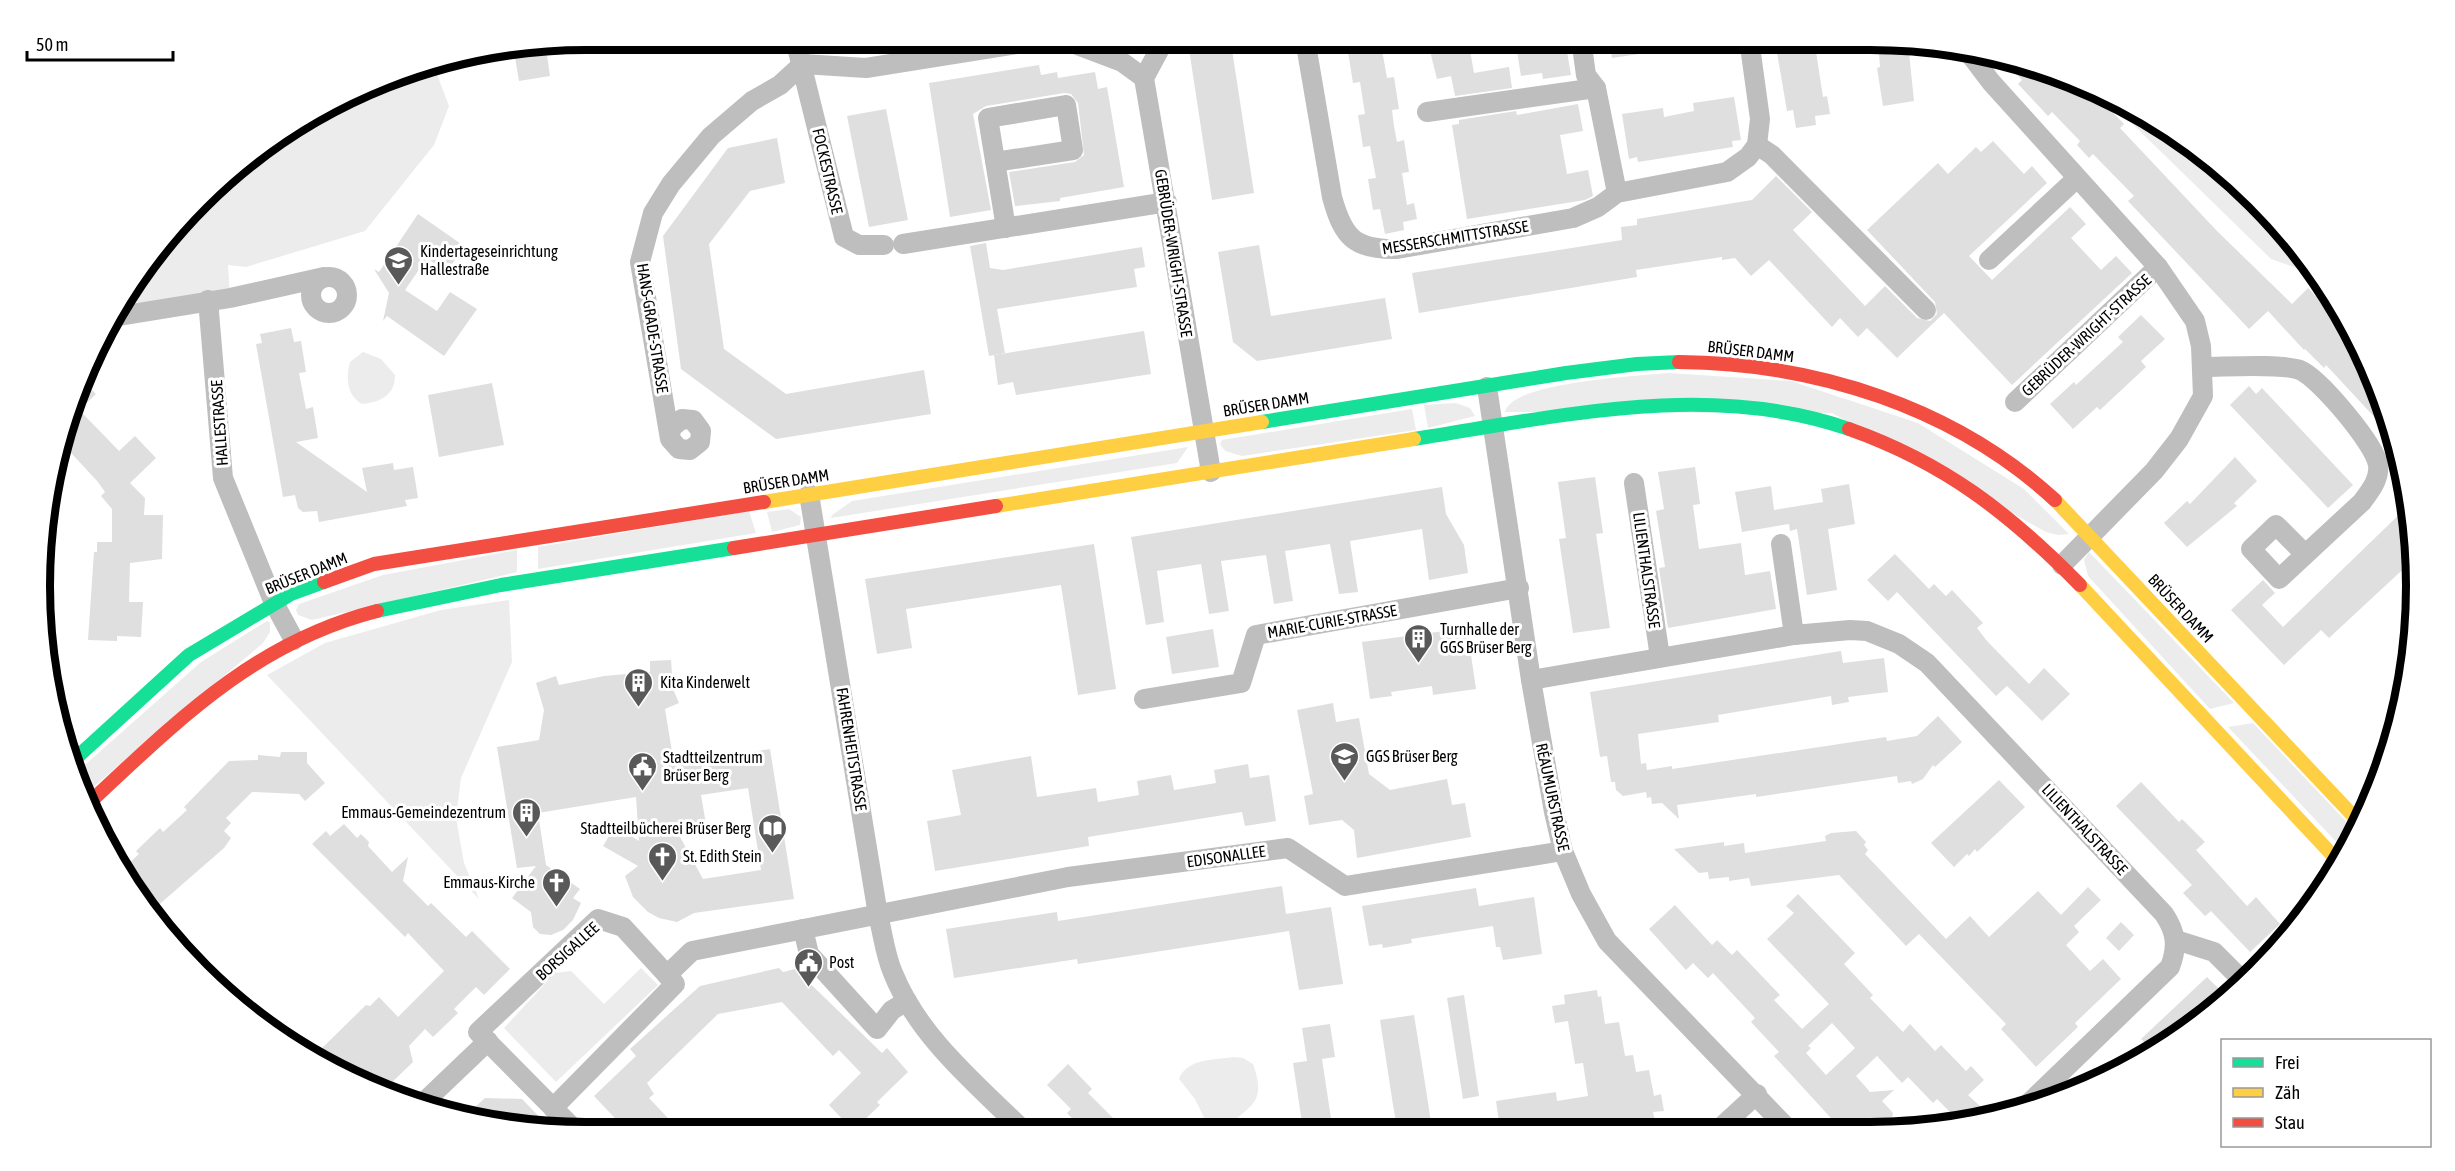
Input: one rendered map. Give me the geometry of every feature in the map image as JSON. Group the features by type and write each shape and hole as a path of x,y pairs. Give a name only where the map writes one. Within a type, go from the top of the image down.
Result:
{"street":[{"name":"FOCKESTRASSE","path":"799,50 844,237 859,245 894,245 1167,202"},
{"path":"803,64 866,68 980,50"},
{"path":"1090,50 1122,62 1144,78 1159,50"},
{"name":"MESSERSCHMITTSTRASSE","path":"1307,50 1338,221 1347,233 1372,250 1396,249 1573,218 1598,207 1617,193 1727,172 1748,158 1758,145"},
{"path":"1583,50 1586,75 1596,88 1617,193"},
{"path":"1751,50 1760,119 1758,145 1772,155 1926,310"},
{"name":"GEBRÜDER-WRIGHT-STRASSE","path":"1974,60 1991,82 2158,267 2195,321 2203,367 2203,396 2179,439 2154,471 2062,565"},
{"name":"HANS-GRADE-STRASSE","path":"670,439 640,262 653,213 671,184 711,136 752,100 780,85 803,64"},
{"name":"GEBRÜDER-WRIGHT-STRASSE","path":"1144,78 1167,202 1179,292 1211,472"},
{"path":"1427,112 1596,88"},
{"path":"995,162 1073,150 1066,105 988,118 995,162 1006,228"},
{"path":"1989,260 2078,178"},
{"name":"GEBRÜDER-WRIGHT-STRASSE","path":"2014,402 2158,267"},
{"path":"123,314 324,277"},
{"name":"HALLESTRASSE","path":"208,300 223,478 274,603 294,640"},
{"name":"BRÜSER DAMM","path":"78,757 189,655 274,603 374,564 1566,373 1659,362 1746,364 1832,380 1883,397 1952,426 2047,492 2353,816"},
{"path":"2203,367 2298,369 2314,378 2347,415 2373,452 2378,464 2378,476 2372,489 2305,554"},
{"name":"RÉAUMURSTRASSE","path":"1487,387 1531,680 1563,851 1581,894 1607,941 1781,1121"},
{"path":"94,799 205,698 294,640 360,614 436,597 817,535 1621,406 1665,404 1747,407 1815,419 1872,437 1926,462 1980,495 2062,565 2333,856"},
{"name":"LILIENTHALSTRASSE","path":"1634,483 1660,657"},
{"name":"FAHRENHEITSTRASSE","path":"809,494 878,915 892,972 907,1001 957,1064 1014,1121"},
{"path":"1781,544 1794,635"},
{"name":"MARIE-CURIE-STRASSE","path":"1144,699 1241,683 1256,635 1519,588"},
{"name":"LILIENTHALSTRASSE","path":"1531,680 1794,635 1867,631 1899,644 1927,663 2164,914 2176,940"},
{"name":"EDISONALLEE","path":"878,915 1068,878 1288,848 1345,886 1563,851"},
{"path":"554,1108 675,984 667,975 692,951 878,915"},
{"name":"BORSIGALLEE","path":"488,1041 478,1032 598,919 623,927 667,975"},
{"path":"803,929 809,954 877,1029 892,1010 907,1001"},
{"path":"2038,1094 2170,967 2175,954 2176,940 2214,952 2237,975"},
{"path":"429,1098 488,1041 566,1120"},
{"path":"1728,1121 1757,1094"}],"shaded area":[{"path":"436,71 449,106 434,145 365,231 246,267 228,265 230,298 129,314 128,307 160,259 206,206 259,160 317,121 348,105 380,90"},
{"path":"2120,112 2138,121 2196,160 2223,183 2249,206 2303,270 2271,259"},
{"path":"363,352 381,359 395,375 393,388 386,396 362,404 350,391 348,374 350,362"},
{"path":"1668,373 1791,381 1918,423 2024,489 2069,534 2058,535 2046,532 1832,413 1505,412 1513,402 1552,387 1578,382"},
{"path":"1456,403 1470,408 1475,416 1428,428 1424,405"},
{"path":"1412,409 1416,430 1242,456 1225,451 1220,444 1222,440"},
{"path":"1188,447 1177,463 831,518 852,501"},
{"path":"789,509 801,517 800,525 772,532 767,512"},
{"path":"749,511 756,533 538,569 538,547"},
{"path":"517,550 517,572 312,620 298,615 296,610 299,604 383,575"},
{"path":"2089,552 2234,703 2210,709 2088,576 2084,560"},
{"path":"509,600 512,662 461,778 456,818 464,863 479,899 267,675 325,643 441,610"},
{"path":"267,621 270,623 270,632 263,643 90,790 82,768 201,662"},
{"path":"2253,723 2349,825 2339,845 2228,727"},
{"path":"641,968 658,985 556,1082 504,1028 555,973 571,971 604,1004"},
{"path":"1234,1057 1243,1058 1253,1064 1257,1078 1257,1097 1248,1109 1234,1121 1206,1121 1195,1099 1179,1079 1188,1067 1210,1060"}],"building":[{"path":"1189,50 1232,50 1254,193 1212,200"},
{"path":"1382,50 1387,78 1394,77 1399,109 1392,110 1394,126 1397,142 1404,140 1409,172 1402,173 1407,205 1414,203 1417,219 1403,222 1404,230 1385,234 1380,209 1373,210 1368,179 1376,178 1370,146 1363,147 1358,115 1365,114 1360,82 1353,83 1348,52"},
{"path":"1430,50 1470,50 1474,73 1509,67 1512,88 1455,96 1451,76 1437,79"},
{"path":"1517,50 1567,50 1571,75 1543,79 1542,73 1521,76"},
{"path":"1611,50 1666,50 1612,58"},
{"path":"1777,50 1816,50 1823,97 1827,96 1830,114 1815,116 1816,125 1796,128 1793,110 1787,111"},
{"path":"1879,50 1909,51 1914,101 1883,106 1877,68 1880,67"},
{"path":"544,52 544,55 547,55 550,76 519,81 515,54"},
{"path":"1039,65 1041,75 1057,72 1058,78 1095,72 1098,89 1107,87 1124,187 1060,198 1060,201 1015,206 1009,172 1075,162 1084,155 1078,103 1071,94 1064,93 986,106 973,114 991,210 950,217 929,83"},
{"path":"2012,69 2075,90 2104,104 2124,124 2120,128 2217,231 2292,304 2308,288 2329,311 2350,348 2365,380 2380,423 2326,365 2324,368 2304,350 2268,311 2249,329 2128,201 2134,196 2093,154 2089,158 2077,145 2080,141 2052,112 2048,116 2018,84 2022,80"},
{"path":"1734,97 1741,140 1732,141 1733,147 1638,162 1637,157 1629,159 1622,114 1663,108 1664,117 1694,111 1693,103"},
{"path":"1578,104 1583,131 1560,135 1567,174 1588,170 1593,196 1585,200 1467,219 1452,125 1459,124 1459,120 1516,111 1517,115"},
{"path":"886,109 908,220 869,227 847,116"},
{"path":"777,138 785,183 750,191 709,244 724,349 786,394 924,370 931,414 776,439 681,369 663,236 728,148"},
{"path":"1993,141 2024,174 2032,166 2047,183 1969,256 1992,280 2070,207 2086,224 2071,238 2101,270 2116,256 2132,273 2012,385 1944,313 1897,358 1867,328 1858,337 1840,318 1832,327 1769,260 1751,276 1735,258 1722,260 1722,257 1636,270 1637,277 1419,313 1412,273 1622,240 1621,227 1637,225 1637,219 1752,200 1776,176 1812,212 1793,230 1865,306 1885,286 1917,318 1930,321 1937,314 1935,302 1867,230 1938,163 1948,174 1976,147 1981,152"},
{"name":"Kindertageseinrichtung Hallestraße","path":"418,214 464,246 447,272 427,258 405,290 437,311 450,292 477,309 444,356 387,316 383,321 389,293 374,269 379,272"},
{"path":"986,243 990,268 1003,270 1142,247 1145,267 1134,269 1137,287 997,309 1005,353 989,356 970,246"},
{"path":"1259,245 1271,316 1385,298 1392,339 1257,361 1233,342 1218,252"},
{"path":"2141,315 2165,339 2141,361 2146,367 2100,410 2097,407 2073,429 2050,404 2074,382 2076,385 2123,342 2118,337"},
{"path":"291,328 294,342 301,341 306,372 299,373 306,409 313,407 318,438 296,442 367,492 362,468 393,463 394,470 413,467 418,498 405,500 407,506 319,522 317,511 303,512 298,508 295,495 283,497 256,344 262,343 260,334"},
{"path":"1144,331 1151,374 1016,395 1013,382 998,385 994,355"},
{"path":"492,383 504,445 439,457 428,395"},
{"path":"88,386 96,394 79,410"},
{"path":"2249,386 2256,394 2262,388 2353,485 2328,508 2230,405"},
{"path":"79,410 119,451 135,436 156,458 130,483 145,498 144,515 163,515 162,559 130,563 129,602 143,602 141,637 117,636 117,641 88,640 94,552 97,552 97,542 112,542 112,509 101,496 105,492 68,449"},
{"path":"2235,457 2257,481 2234,503 2237,506 2187,547 2164,523 2187,501 2190,504"},
{"path":"1695,467 1700,504 1693,505 1699,549 1741,543 1745,575 1770,571 1776,609 1668,628 1659,568 1665,567 1656,511 1664,509 1658,472"},
{"path":"1595,477 1603,533 1596,534 1610,628 1573,633 1559,539 1566,538 1558,482"},
{"path":"1849,484 1855,524 1828,529 1837,590 1807,595 1797,529 1790,531 1789,524 1742,532 1735,492 1771,486 1774,510 1823,502 1821,489"},
{"path":"1442,487 1446,514 1464,545 1468,573 1429,580 1422,529 1350,541 1358,592 1339,594 1330,544 1285,551 1293,601 1274,604 1266,555 1221,561 1229,611 1209,614 1201,564 1157,571 1164,622 1146,625 1131,537"},
{"path":"2401,513 2405,567 2329,638 2321,630 2284,665 2231,610 2263,580 2275,593 2262,605 2283,627"},
{"path":"1094,544 1116,689 1078,695 1061,585 906,609 912,648 877,654 865,579"},
{"path":"1895,554 1929,589 1934,584 1946,596 1952,590 1983,623 1977,628 1987,641 2029,684 2044,668 2070,694 2042,721 2007,686 1996,696 1897,592 1888,601 1867,580"},
{"name":"Turnhalle der GGS Brüser Berg","path":"1467,628 1476,689 1433,695 1432,686 1391,692 1392,696 1370,699 1362,642"},
{"path":"1213,629 1219,667 1172,674 1166,637"},
{"path":"1841,651 1843,663 1884,658 1888,692 1848,697 1849,702 1832,705 1831,696 1718,715 1719,722 1638,734 1641,764 1646,763 1647,770 1672,766 1672,769 1886,737 1887,741 1917,736 1938,716 1962,742 1935,767 1933,765 1923,779 1912,784 1911,781 1898,783 1897,776 1756,797 1756,794 1677,805 1679,819 1662,803 1652,804 1651,797 1647,798 1646,792 1623,796 1616,790 1615,782 1611,782 1607,756 1600,757 1590,692"},
{"path":"671,660 673,689 679,703 665,709 674,764 770,749 794,899 694,913 677,922 659,918 648,912 633,897 625,876 638,866 603,846 615,826 639,841 636,797 538,813 546,865 580,889 573,898 581,903 573,920 563,930 551,935 540,934 533,927 531,912 512,898 536,866 517,868 497,747 539,740 544,710 536,683 556,676 559,685 604,676 650,672 650,661","holes":["748,788 761,870 703,879 679,835 707,830 701,795"]},
{"name":"GGS Brüser Berg","path":"1333,703 1336,722 1359,718 1369,774 1390,790 1447,779 1452,805 1465,803 1471,837 1357,858 1354,830 1342,820 1309,825 1304,796 1313,794 1297,710"},
{"path":"281,752 307,752 307,763 325,783 305,801 299,794 252,792 226,818 231,823 224,831 231,838 224,848 156,907 128,864 139,854 136,851 160,828 163,832 187,810 184,807 229,761 258,760 258,755 280,757"},
{"path":"1031,756 1037,797 1096,788 1098,802 1139,795 1137,781 1171,775 1174,790 1216,783 1214,770 1248,764 1250,778 1269,775 1276,821 1245,826 1242,812 1088,837 1089,846 935,871 927,821 961,815 952,770"},
{"path":"1999,780 2025,807 1977,852 1975,849 1969,856 1967,854 1954,867 1931,843"},
{"path":"2141,782 2179,822 2182,819 2205,842 2196,850 2247,906 2256,897 2280,924 2250,952 2211,911 2205,916 2183,893 2192,885 2116,806"},
{"path":"344,824 357,838 361,834 369,842 368,846 392,872 408,857 403,881 428,906 431,903 466,937 472,931 510,969 484,995 476,987 454,1009 458,1013 433,1037 425,1029 409,1046 413,1062 390,1085 319,1051 366,1005 370,1006 379,997 398,1017 444,971 408,933 405,937 312,844 326,831 330,836"},
{"path":"1856,831 1866,842 1864,845 1868,850 1865,854 1946,939 1970,916 1989,937 2038,891 2061,915 2088,887 2101,900 2074,926 2079,932 2066,945 2090,971 2103,959 2121,979 2075,1023 2078,1027 2036,1067 2001,1029 2006,1024 1919,934 1906,946 1839,875 1751,886 1749,878 1729,881 1729,877 1709,879 1708,872 1699,873 1674,849 1724,842 1724,846 1744,843 1745,853 1826,841 1825,836 1831,833"},
{"path":"1282,886 1286,914 1331,907 1343,984 1299,990 1289,931 1078,964 1077,959 954,978 946,929 1057,912 1058,921"},
{"path":"1476,888 1479,906 1534,897 1542,954 1503,960 1500,947 1496,947 1493,926 1411,939 1412,943 1383,948 1382,944 1369,946 1362,906"},
{"path":"1798,894 1855,953 1844,964 1873,995 1870,998 1903,1032 1910,1024 1935,1051 1941,1045 1966,1071 1971,1066 1984,1080 1968,1095 1981,1107 1978,1110 1953,1115 1937,1099 1933,1103 1908,1077 1902,1083 1877,1056 1856,1076 1870,1092 1894,1090 1882,1101 1893,1113 1892,1120 1834,1121 1774,1056 1779,1052 1751,1022 1755,1018 1713,973 1708,978 1693,963 1686,970 1649,929 1675,905 1712,945 1717,940 1732,955 1737,950 1780,995 1774,1000 1802,1029 1829,1004 1767,939 1794,913 1786,906","holes":["1832,1023 1855,1048 1826,1075 1806,1053 1811,1048 1808,1046"]},
{"path":"2121,922 2134,935 2119,951 2106,938"},
{"path":"779,968 783,972 795,969 882,1053 887,1048 908,1072 877,1102 880,1105 863,1121 844,1121 829,1105 861,1073 839,1050 833,1056 782,1002 718,1014 647,1083 654,1094 649,1098 671,1121 618,1121 594,1096 636,1056 630,1049 700,986"},
{"path":"2207,977 2220,990 2196,1011 2146,1044 2141,1039"},
{"path":"1597,990 1598,997 1601,996 1605,1024 1619,1022 1625,1056 1633,1055 1636,1072 1649,1070 1654,1096 1661,1094 1664,1111 1653,1112 1655,1121 1499,1121 1496,1101 1556,1092 1557,1101 1588,1096 1583,1063 1575,1064 1568,1021 1555,1023 1552,1006 1565,1004 1564,995"},
{"path":"1464,995 1479,1096 1463,1099 1447,998"},
{"path":"1414,1015 1431,1121 1396,1121 1380,1020"},
{"path":"1330,1024 1335,1057 1322,1059 1331,1121 1302,1121 1293,1063 1307,1061 1302,1028"},
{"path":"1068,1064 1092,1089 1088,1093 1116,1121 1075,1121 1067,1113 1071,1109 1047,1085"},
{"path":"485,1098 522,1099 542,1119 516,1117 473,1109"}],"traffic: fast":[{"path":"1262,422 1566,373 1637,364 1679,362"},
{"path":"1414,439 1577,413 1632,407 1687,405 1742,407 1796,414 1849,429"},
{"path":"377,611 501,585 734,548"},
{"path":"78,757 189,655 291,594 324,582"}],"traffic: slow":[{"path":"764,502 1262,422"},
{"path":"996,506 1414,439"},
{"path":"2055,500 2353,816"},
{"path":"2080,585 2333,856"}],"traffic: jam":[{"path":"1679,362 1730,364 1781,371 1831,382 1880,397 1928,416 1973,439 2015,467 2055,500"},
{"path":"1849,429 1884,443 1946,474 2001,513 2080,585"},
{"path":"324,582 374,564 764,502"},
{"path":"734,548 996,506"},
{"path":"94,799 186,715 255,664 333,625 377,611"}],"place":[{"name":"Kindertageseinrichtung Hallestraße","path":"399,286"},
{"name":"Turnhalle der GGS Brüser Berg","path":"1419,664"},
{"name":"Kita Kinderwelt","path":"639,708"},
{"name":"GGS Brüser Berg","path":"1345,782"},
{"name":"Stadtteilzentrum Brüser Berg","path":"642,792"},
{"name":"Emmaus-Gemeindezentrum","path":"527,838"},
{"name":"Stadtteilbücherei Brüser Berg","path":"772,854"},
{"name":"St. Edith Stein","path":"662,882"},
{"name":"Emmaus-Kirche","path":"556,908"},
{"name":"Post","path":"808,988"}]}
